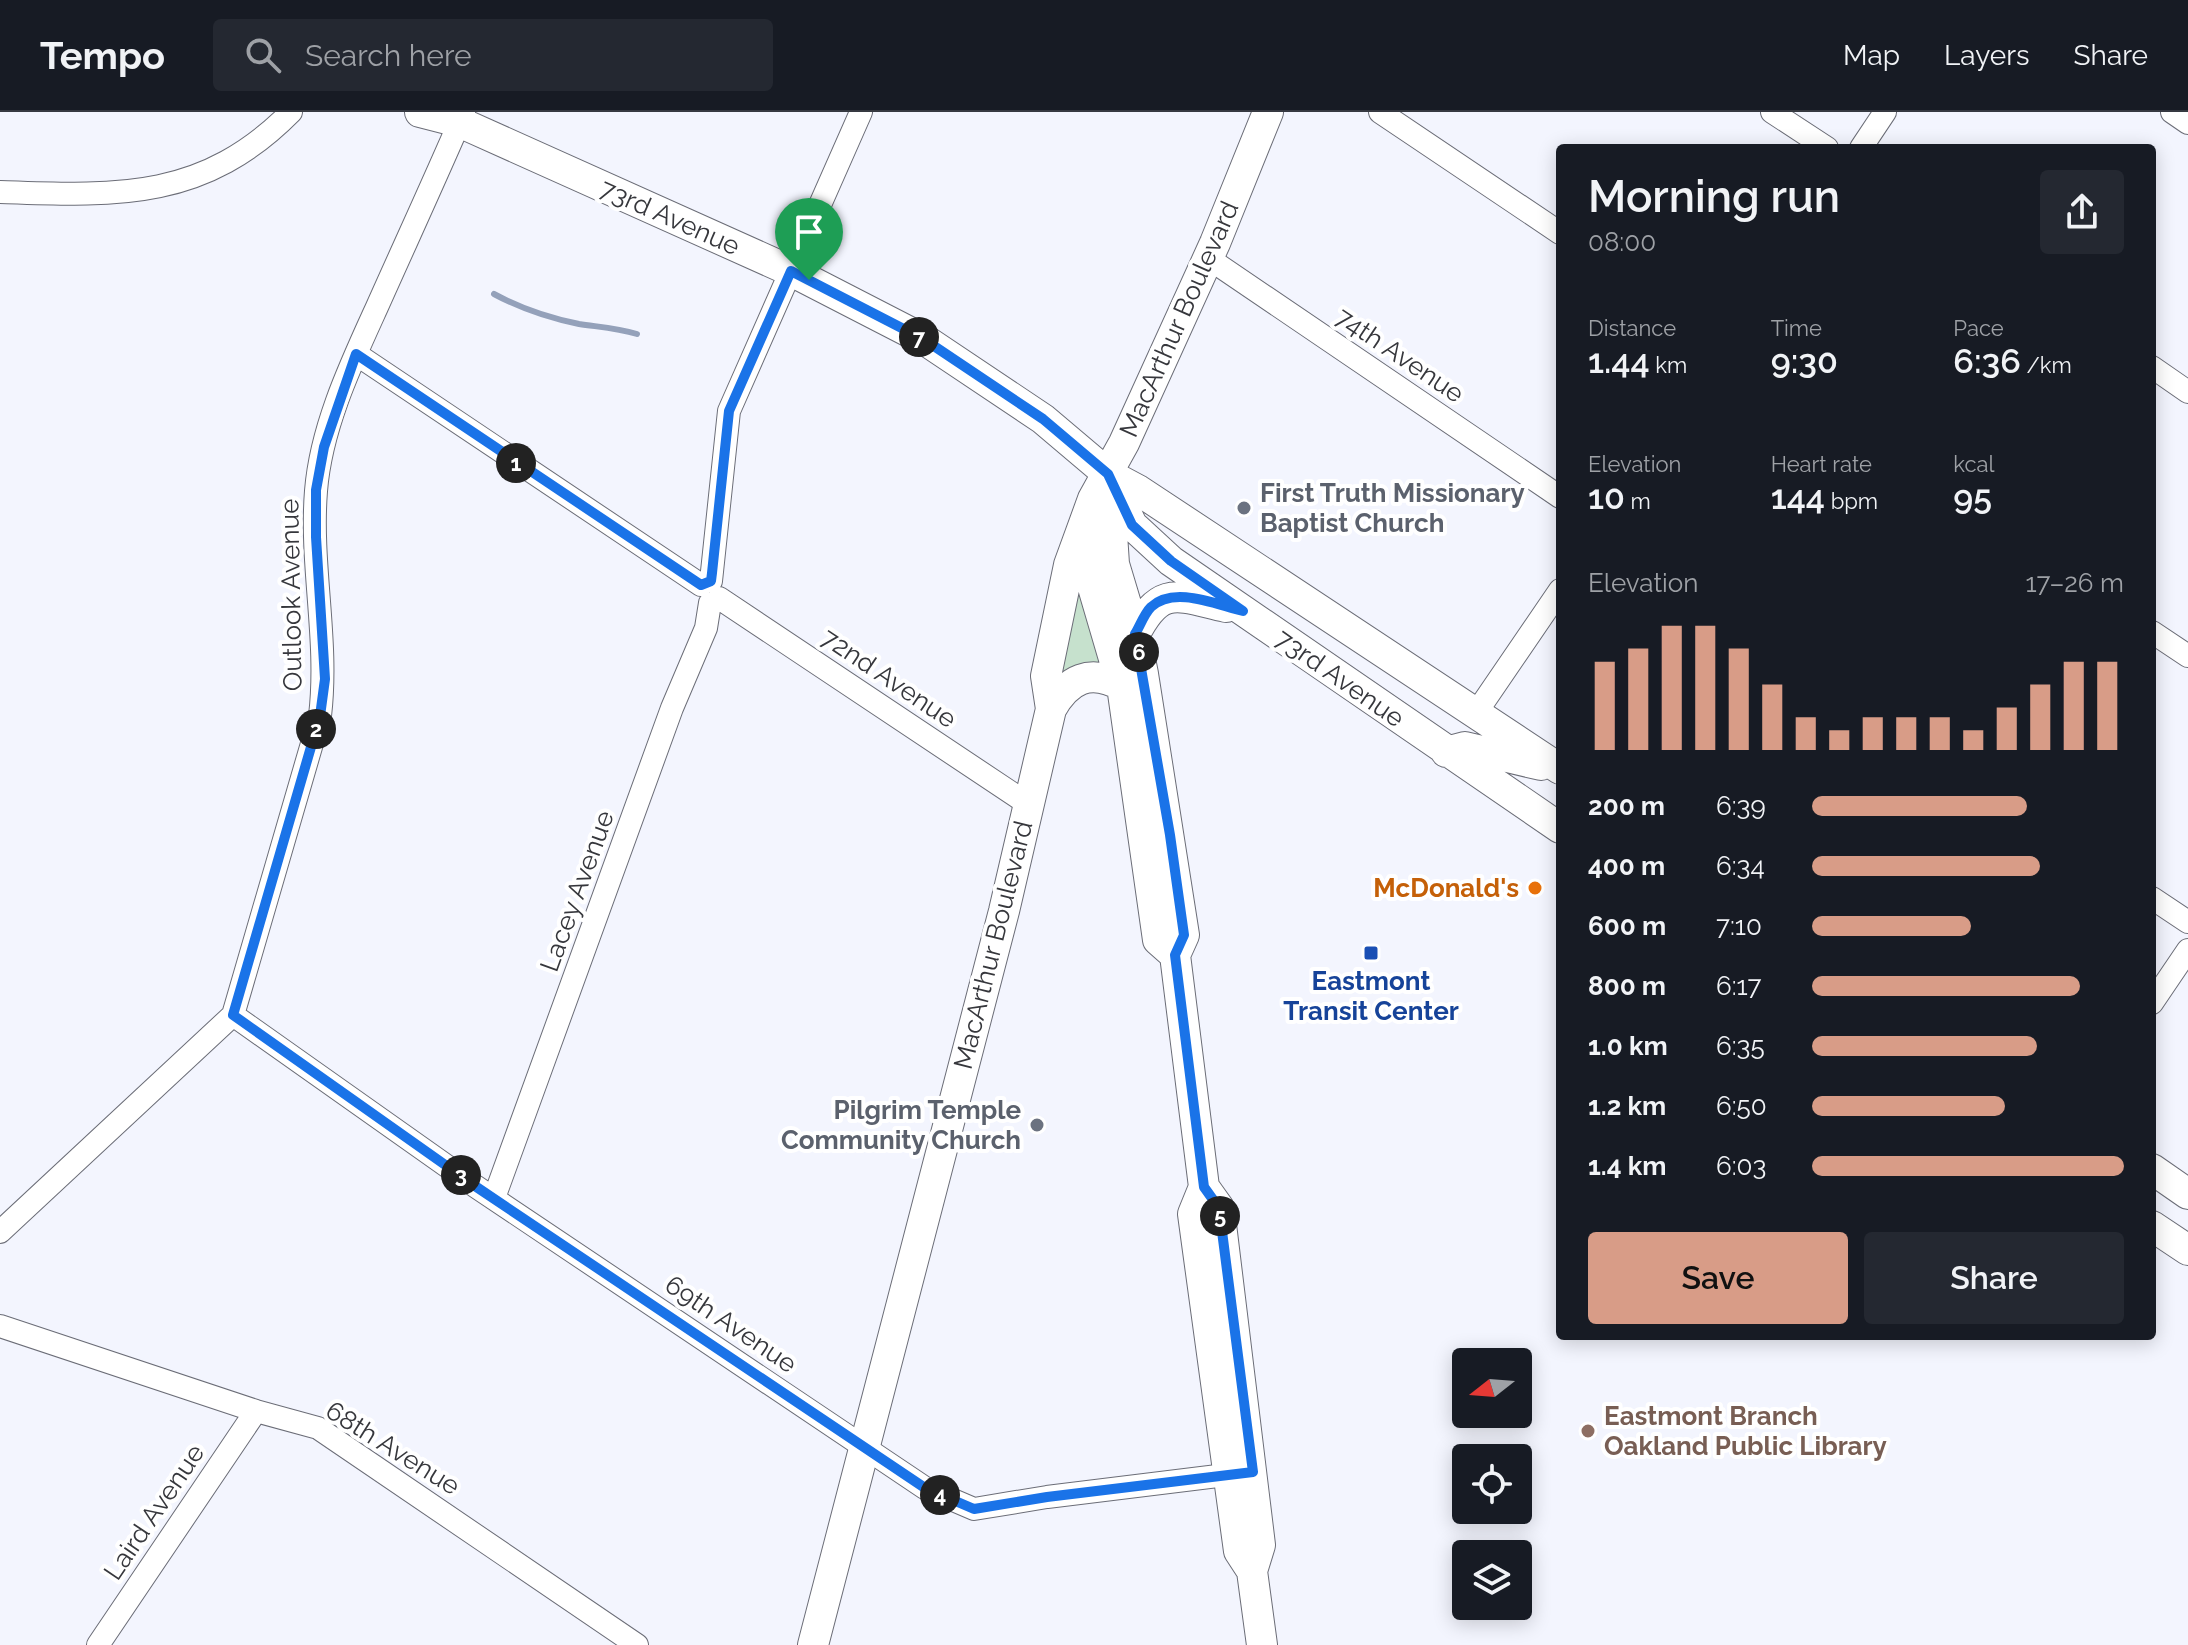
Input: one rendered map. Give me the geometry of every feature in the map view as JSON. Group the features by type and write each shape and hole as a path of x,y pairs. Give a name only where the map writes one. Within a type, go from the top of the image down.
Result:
{"main road":[{"name":"73rd Avenue","path":"420,112 461,117 791,271 925,340 1043,419 1108,474 1138,490 1556,766"},
{"name":"MacArthur Boulevard","path":"813,1645 1004,911 1051,709 1046,676 1069,565 1093,499 1108,474 1208,258 1268,112"},
{"name":"73rd Avenue","path":"1108,474 1132,525 1171,561 1556,825"},
{"path":"1108,474 1114,564 1135,634 1184,935 1175,955 1204,1187 1193,1214 1240,1473 1260,1545 1252,1571 1262,1645"},
{"path":"1084,525 1090,577 1122,686 1158,940 1175,955"},
{"path":"1135,634 1149,608 1169,598 1181,597 1243,611"},
{"path":"1051,709 1061,692 1072,683 1106,677 1122,686"},
{"path":"1446,752 1465,747 1556,768"},
{"path":"2156,1172 2188,1194"},
{"path":"2156,1229 2188,1250"}],"street":[{"path":"0,192 91,195 155,188 195,178 221,167 291,112"},
{"name":"Lacey Avenue","path":"494,1198 672,708 706,628 729,411 861,112"},
{"path":"1380,112 1556,230"},
{"path":"1772,112 1821,144"},
{"path":"1864,144 1885,112"},
{"path":"2172,112 2188,123"},
{"name":"Outlook Avenue","path":"233,1015 320,716 325,679 316,490 324,447 356,354 461,117"},
{"name":"74th Avenue","path":"1208,258 1556,494"},
{"name":"72nd Avenue","path":"356,354 1028,804"},
{"path":"2156,370 2188,392"},
{"path":"1476,713 1556,596"},
{"path":"2156,635 2188,656"},
{"path":"2156,901 2188,922"},
{"path":"2156,997 2188,950"},
{"path":"0,1232 233,1015"},
{"name":"69th Avenue","path":"233,1015 494,1198 925,1488 974,1509 1240,1473"},
{"name":"68th Avenue","path":"0,1326 256,1411 318,1428 637,1645"},
{"name":"Laird Avenue","path":"98,1645 256,1411"}],"green space":[{"path":"1078,582 1104,666 1076,665 1056,676"}],"waterway":[{"path":"494,294 557,319 637,334"}],"place":[{"name":"First Truth Missionary Baptist Church","path":"1244,508"},
{"name":"McDonald's","path":"1535,888"},
{"name":"Eastmont Transit Center","path":"1371,953"},
{"name":"Pilgrim Temple Community Church","path":"1037,1125"},
{"name":"Eastmont Branch Oakland Public Library","path":"1588,1431"}],"route":[{"path":"791,271 809,280 925,340 1043,419 1108,474 1132,525 1171,561 1243,611 1181,597 1169,598 1149,608 1135,634 1184,935 1175,955 1194,1117 1204,1187 1219,1208 1253,1472 974,1509 925,1488 475,1186 233,1015 320,716 325,679 316,490 324,447 356,354 701,585 711,581 729,411 791,271"}]}
